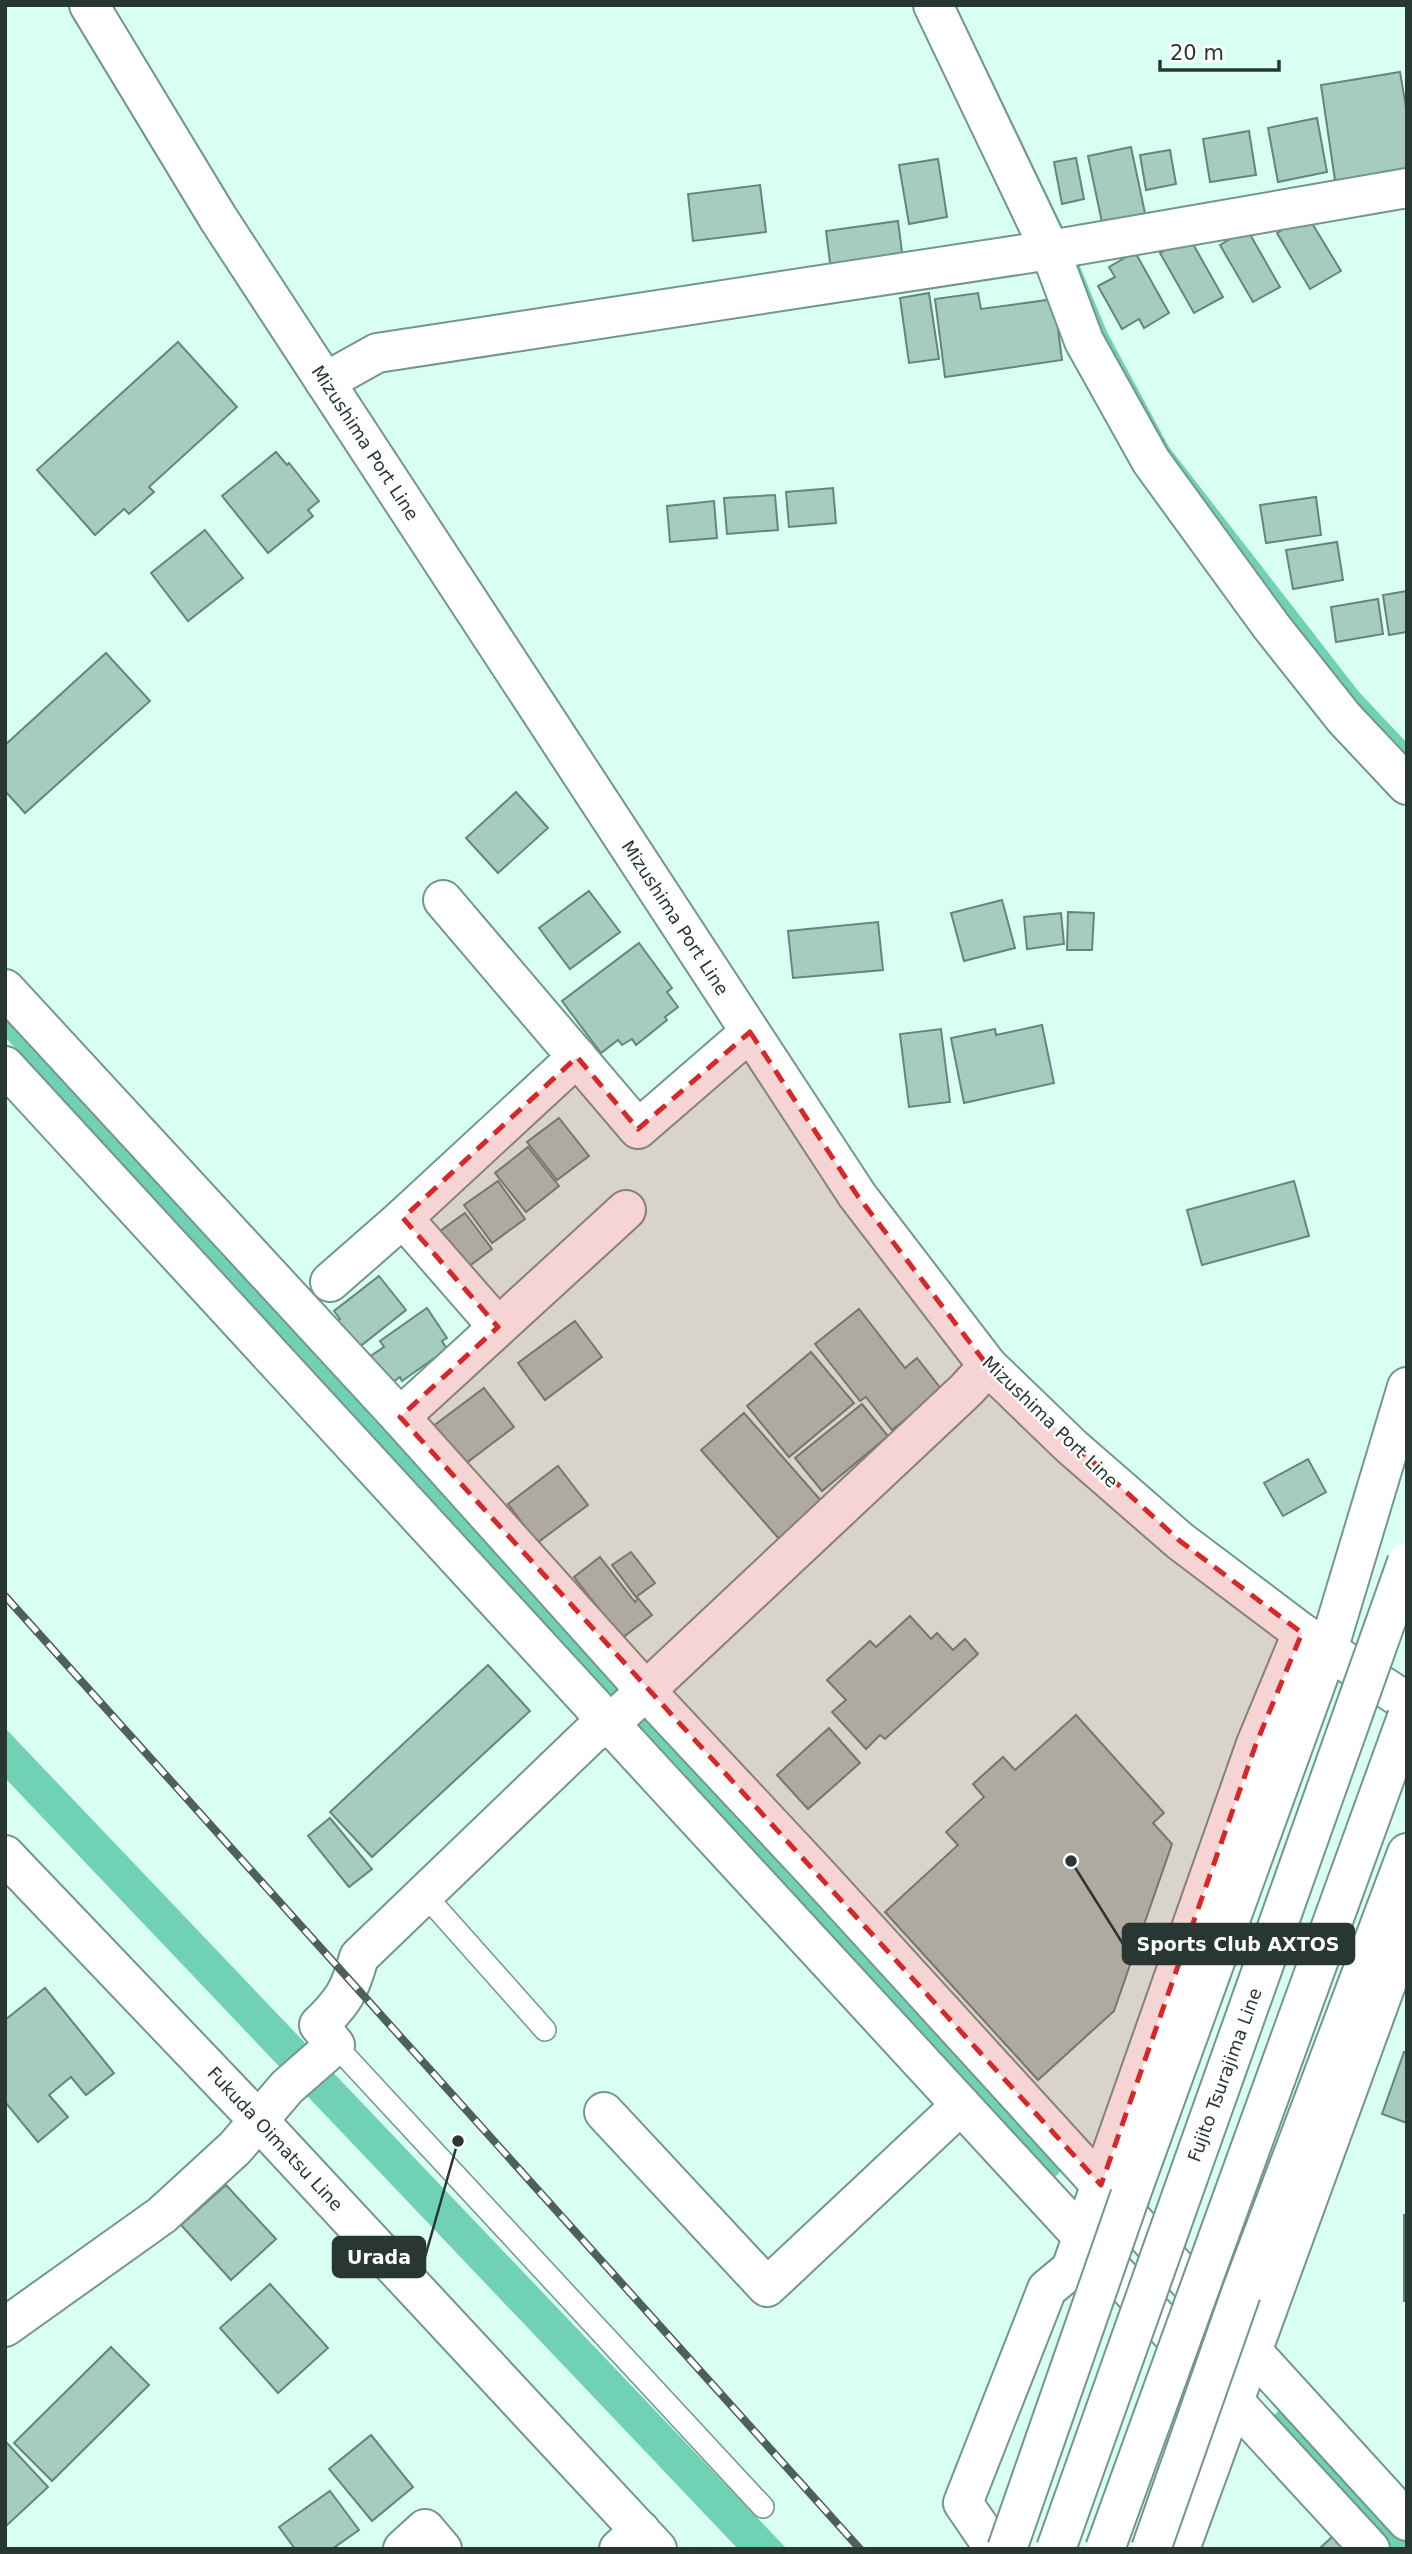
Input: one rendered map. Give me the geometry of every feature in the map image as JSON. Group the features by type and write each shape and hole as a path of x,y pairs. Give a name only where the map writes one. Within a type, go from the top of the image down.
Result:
{"street":[{"name":"Mizushima Port Line","path":"89,5 218,218 857,1195 988,1366 1072,1447 1180,1541 1315,1642 1407,1702"},
{"path":"933,5 1058,248 1084,341 1151,461 1270,626 1344,718 1407,785"},
{"path":"325,382 377,353 1058,248 1407,188"},
{"path":"443,900 638,1129 750,1032"},
{"path":"5,989 400,1417 628,1706 961,2105 1370,2549"},
{"path":"330,1282 577,1057"},
{"path":"5,1066 628,1706 817,1874 1115,2190 1252,2351 1407,2521"},
{"path":"400,1417 626,1210"},
{"path":"403,1218 498,1327"},
{"path":"5,2327 162,2215 235,2148 287,2087 330,2050 319,2025 340,2004 352,1983 359,1957 592,1733 628,1706 966,1390 988,1366"},
{"path":"1007,2549 1115,2190 1407,1387"},
{"name":"Fujito Tsurajima Line","path":"1056,2549 1407,1562"},
{"path":"1105,2549 1407,1717"},
{"path":"1150,2549 1241,2293 1407,1853"},
{"name":"Fukuda Oimatsu Line","path":"5,1855 258,2120 639,2543"},
{"path":"1180,2549 1407,1927"},
{"path":"604,2112 767,2287 961,2105"},
{"path":"998,2549 989,2541 963,2503 1047,2289 1071,2269 1081,2238 1115,2190"},
{"path":"403,2549 425,2529 442,2549"}],"lane":[{"path":"425,1894 545,2030"},
{"path":"330,2050 763,2507"}],"highlighted area":[{"path":"750,1032 857,1195 988,1366 1180,1541 1302,1633 1256,1744 1101,2185 400,1417 498,1327 403,1218 577,1057 638,1129"}],"shaded area":[{"path":"940,5 956,5 1069,240 1107,332 1169,447 1359,692 1407,743 1407,776 1156,458"},
{"path":"5,1016 1064,2168 1054,2178 5,1037"},
{"path":"5,1728 787,2549 738,2549 5,1778"},
{"path":"1286,2402 1407,2535 1407,2549 1389,2549 1271,2419"}],"building":[{"path":"1400,72 1407,113 1407,175 1336,187 1321,85"},
{"path":"1317,118 1327,172 1278,182 1268,128"},
{"path":"1249,131 1256,175 1210,182 1203,139"},
{"path":"1131,147 1146,218 1103,227 1088,156"},
{"path":"1170,150 1176,184 1146,190 1140,155"},
{"path":"1076,158 1084,199 1062,204 1054,162"},
{"path":"938,159 947,217 909,224 899,165"},
{"path":"760,185 766,232 693,241 688,194"},
{"path":"1307,215 1341,271 1310,289 1277,233"},
{"path":"898,221 903,260 831,270 826,231"},
{"path":"1247,229 1280,287 1253,302 1220,245"},
{"path":"1189,237 1223,297 1194,313 1160,253"},
{"path":"1135,252 1169,313 1144,328 1139,319 1122,329 1098,286 1115,277 1109,267"},
{"path":"929,293 939,359 909,363 900,298"},
{"path":"978,293 981,309 1054,299 1062,360 945,377 935,299"},
{"path":"178,342 237,407 149,487 154,492 129,514 124,509 95,535 37,470"},
{"path":"276,452 287,465 289,463 319,501 308,510 313,516 268,553 222,496"},
{"path":"833,488 836,523 789,527 786,492"},
{"path":"775,495 778,530 727,534 724,498"},
{"path":"1316,497 1321,535 1266,543 1260,505"},
{"path":"714,501 717,538 670,542 667,506"},
{"path":"205,530 243,578 188,621 151,573"},
{"path":"1337,542 1343,580 1293,589 1286,550"},
{"path":"1407,591 1407,632 1389,635 1383,595"},
{"path":"1378,599 1383,634 1336,642 1331,607"},
{"path":"106,653 150,701 25,813 5,791 5,745"},
{"path":"516,792 548,828 498,873 466,838"},
{"path":"589,891 620,932 570,969 539,928"},
{"path":"1002,900 1015,948 964,961 951,913"},
{"path":"1068,912 1094,913 1092,950 1067,950"},
{"path":"1061,913 1064,944 1027,949 1024,917"},
{"path":"878,922 883,970 793,978 788,931"},
{"path":"639,943 672,988 667,992 678,1007 665,1017 667,1020 636,1045 632,1039 622,1045 618,1040 601,1053 562,1001"},
{"path":"1042,1025 1054,1083 964,1103 951,1038 995,1029 996,1035"},
{"path":"941,1029 950,1102 909,1107 900,1034"},
{"path":"559,1118 589,1156 557,1180 527,1142"},
{"path":"528,1147 559,1186 526,1212 495,1173"},
{"path":"498,1181 525,1219 492,1243 464,1205"},
{"path":"1294,1181 1309,1236 1202,1265 1187,1210"},
{"path":"465,1213 492,1249 460,1273 433,1236"},
{"path":"379,1276 406,1310 353,1352 332,1325 340,1319 334,1311"},
{"path":"427,1308 447,1338 442,1341 447,1349 402,1381 400,1377 386,1387 366,1359 384,1347 380,1341"},
{"path":"859,1309 905,1368 917,1358 942,1390 892,1430 866,1397 860,1401 815,1344"},
{"path":"575,1321 602,1357 545,1400 518,1363"},
{"path":"811,1352 854,1403 789,1457 747,1406"},
{"path":"484,1388 514,1427 461,1467 432,1427"},
{"path":"862,1404 888,1436 822,1491 795,1458"},
{"path":"744,1413 823,1503 780,1540 701,1450"},
{"path":"1308,1459 1326,1492 1283,1516 1264,1483"},
{"path":"558,1466 588,1505 537,1543 508,1504"},
{"path":"631,1552 655,1583 636,1597 612,1565"},
{"path":"600,1557 635,1602 638,1598 652,1615 622,1638 574,1577"},
{"path":"910,1616 931,1639 937,1633 953,1650 965,1639 978,1654 885,1739 880,1735 866,1749 832,1712 846,1700 827,1680 870,1641 876,1647"},
{"path":"488,1665 530,1711 372,1857 330,1812"},
{"path":"1076,1715 1164,1813 1153,1823 1172,1844 1114,2011 1038,2080 885,1912 958,1845 946,1832 984,1797 973,1784 1003,1757 1015,1770"},
{"path":"829,1728 860,1763 808,1809 777,1775"},
{"path":"330,1818 372,1869 349,1887 308,1836"},
{"path":"45,1988 114,2073 86,2095 71,2077 49,2095 68,2117 38,2142 5,2102 5,2020"},
{"path":"1404,2052 1407,2053 1407,2123 1382,2114"},
{"path":"226,2185 276,2239 231,2280 181,2225"},
{"path":"1404,2215 1407,2215 1407,2301 1404,2301"},
{"path":"270,2284 328,2348 278,2393 220,2328"},
{"path":"111,2347 149,2385 52,2481 14,2443"},
{"path":"371,2435 413,2487 372,2521 329,2469"},
{"path":"6,2442 48,2487 5,2527 5,2444"},
{"path":"330,2491 359,2530 332,2549 295,2549 279,2527"},
{"path":"1333,2536 1345,2549 1319,2549"}],"railway":[{"path":"5,1596 860,2549"}],"place":[{"name":"Sports Club AXTOS","path":"1071,1861"},
{"name":"Urada","path":"458,2141"}]}
